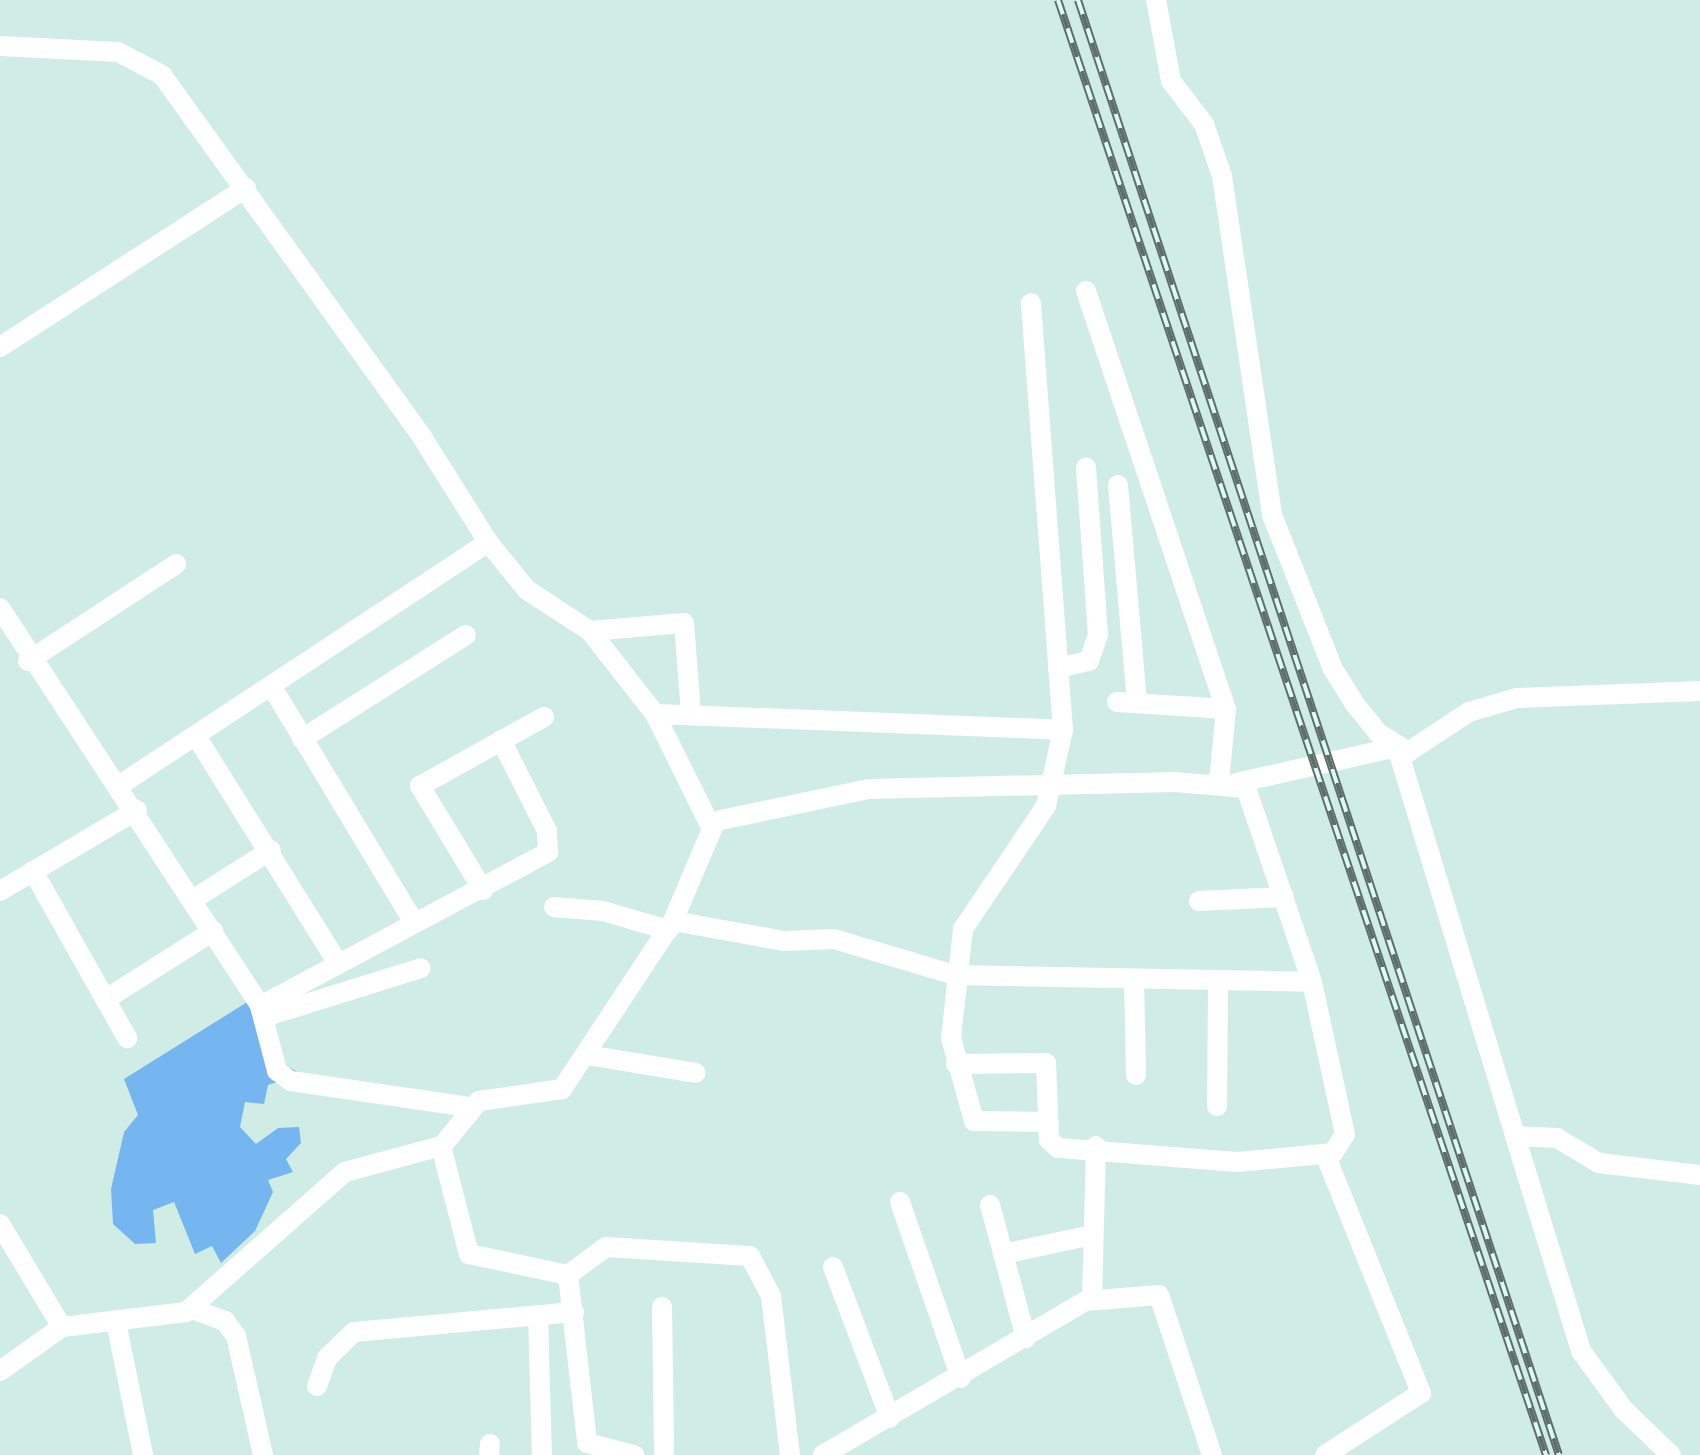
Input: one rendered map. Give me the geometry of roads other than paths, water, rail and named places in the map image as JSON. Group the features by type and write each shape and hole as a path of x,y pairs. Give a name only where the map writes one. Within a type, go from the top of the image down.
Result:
{"street":[{"path":"1156,0 1171,81 1204,124 1222,176 1272,515 1333,669 1397,747 1581,1351 1624,1410 1671,1455"},
{"path":"0,46 118,52 142,62 196,116 488,542 527,590 590,631 623,682 655,714 711,822 670,925 587,1055 555,1092 492,1096 469,1107 442,1146 350,1168 192,1309"},
{"path":"0,347 246,188"},
{"path":"1086,291 1226,709 1228,782"},
{"path":"1031,303 1063,730 1050,790 963,929 955,975 956,1064 978,1124 1049,1122"},
{"path":"1058,668 1089,661 1098,635 1086,467"},
{"path":"1118,485 1127,702 1226,709"},
{"path":"120,785 488,542"},
{"path":"28,661 176,564"},
{"path":"0,608 28,661 120,785 194,899 262,1012 272,1060 283,1078 469,1107"},
{"path":"590,631 684,623 691,715"},
{"path":"302,739 466,635"},
{"path":"272,687 414,922"},
{"path":"711,822 869,789 1050,790 1228,782 1397,747 1415,751 1469,712 1517,698 1700,691"},
{"path":"655,714 1063,730"},
{"path":"483,890 420,786 544,717"},
{"path":"196,736 271,850 337,962"},
{"path":"262,1012 337,962 483,890 550,848 501,740"},
{"path":"956,1064 1044,1062 1054,1146 1096,1146 1237,1162 1325,1154 1345,1134 1312,982 1251,797 1228,782"},
{"path":"0,891 137,810"},
{"path":"194,899 271,850"},
{"path":"33,871 127,1038"},
{"path":"1199,901 1284,897"},
{"path":"554,907 603,911 670,925 784,941 834,939 955,975 1312,982"},
{"path":"106,999 213,931"},
{"path":"262,1012 421,968"},
{"path":"1134,979 1136,1075"},
{"path":"1217,1106 1218,980"},
{"path":"587,1055 696,1073"},
{"path":"1515,1136 1557,1138 1599,1163 1700,1175"},
{"path":"442,1146 469,1254 568,1275 606,1247 750,1256 771,1296 790,1455"},
{"path":"1092,1299 1096,1146"},
{"path":"1325,1154 1421,1393 1325,1455"},
{"path":"900,1202 961,1378"},
{"path":"990,1205 1026,1338"},
{"path":"0,1224 62,1327"},
{"path":"1003,1254 1092,1235"},
{"path":"833,1267 890,1418"},
{"path":"568,1275 587,1450 634,1455"},
{"path":"823,1455 961,1378 1092,1299 1159,1295 1167,1301 1212,1455"},
{"path":"662,1307 664,1455"},
{"path":"0,1371 62,1327 116,1322 192,1309 225,1321 236,1336 263,1455"},
{"path":"317,1386 327,1358 354,1332 574,1312"},
{"path":"538,1315 542,1455"},
{"path":"116,1322 143,1455"}],"water":[{"path":"257,996 279,1062 302,1074 268,1085 264,1104 245,1102 240,1127 256,1144 278,1128 299,1127 301,1143 286,1159 293,1172 268,1180 273,1192 255,1231 221,1263 212,1246 195,1254 174,1202 153,1210 156,1243 135,1244 113,1224 111,1189 124,1132 138,1115 124,1079"}],"railway":[{"path":"1058,0 1546,1455"},
{"path":"1078,0 1559,1455"}]}
